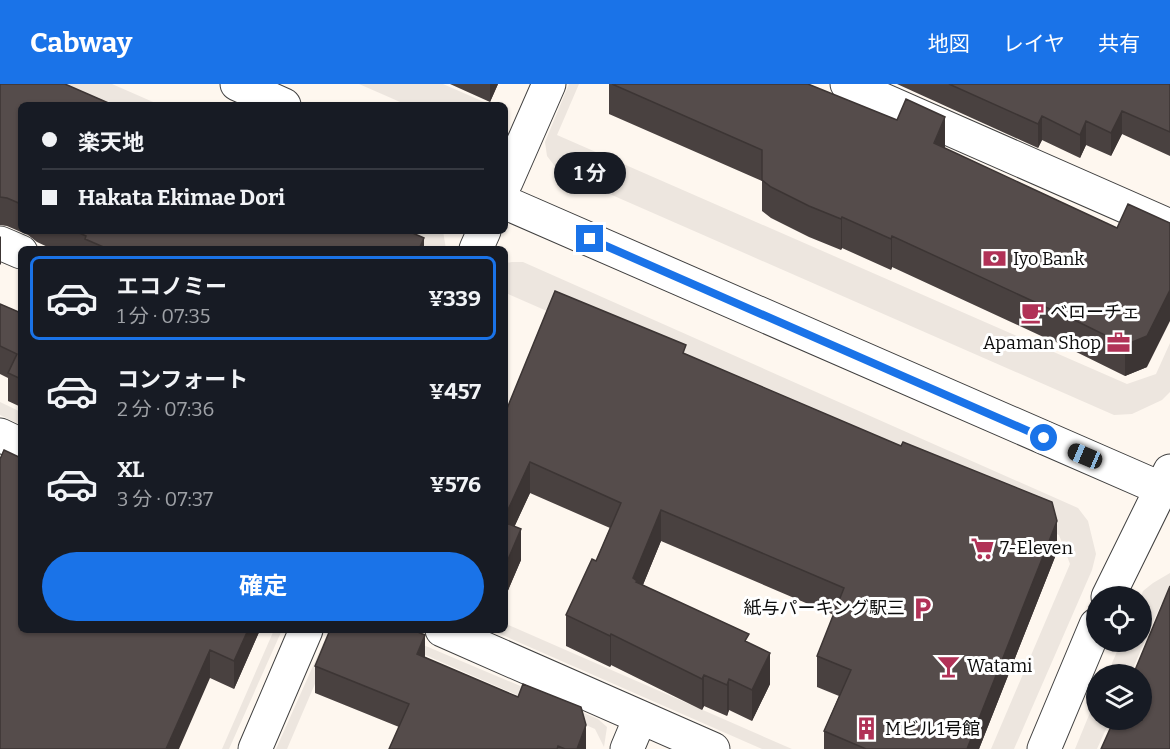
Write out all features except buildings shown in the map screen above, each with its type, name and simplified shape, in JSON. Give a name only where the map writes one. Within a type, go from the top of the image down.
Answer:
[{"type":"street","points":[[237,84],[277,102]]},
{"type":"street","points":[[508,177],[549,84]]},
{"type":"street","points":[[848,84],[1170,226]]},
{"type":"street","points":[[508,204],[1168,487],[1114,586]]},
{"type":"street","points":[[0,243],[18,251]]},
{"type":"street","points":[[255,749],[305,633]]},
{"type":"street","points":[[449,633],[713,749]]},
{"type":"street","points":[[1044,749],[1086,649]]},
{"type":"street","points":[[627,749],[640,718]]},
{"type":"shaded area","points":[[29,84],[112,84],[153,102],[69,102]]},
{"type":"shaded area","points":[[359,84],[443,84],[484,102],[400,102]]},
{"type":"shaded area","points":[[569,84],[579,84],[557,135],[1127,384],[1156,374],[1170,343],[1170,392],[1162,400],[1132,414],[1114,415],[564,174],[547,156],[545,142]]},
{"type":"shaded area","points":[[371,234],[444,234],[446,246],[398,246]]},
{"type":"shaded area","points":[[523,262],[1078,508],[1088,521],[1096,554],[1092,570],[1014,749],[991,749],[1070,564],[1059,535],[508,294],[508,263]]},
{"type":"shaded area","points":[[0,402],[18,411],[18,424],[0,415]]},
{"type":"shaded area","points":[[1170,573],[1170,600],[1161,604],[1152,625],[1152,586],[1149,586]]},
{"type":"shaded area","points":[[508,625],[792,749],[762,749],[498,633],[508,633]]},
{"type":"shaded area","points":[[273,633],[281,633],[229,749],[222,749]]},
{"type":"shaded area","points":[[328,633],[340,633],[336,635],[287,749],[276,749]]},
{"type":"shaded area","points":[[375,633],[395,633],[598,719],[607,727],[604,747],[595,729]]},
{"type":"shaded area","points":[[1117,652],[1140,652],[1135,664],[1112,664]]},
{"type":"shaded area","points":[[1086,722],[1086,730],[1106,730],[1097,749],[1075,749]]},
{"type":"place","name":"Iyo Bank","points":[[995,259]]},
{"type":"place","name":"ベローチェ","points":[[1032,312]]},
{"type":"place","name":"Apaman Shop","points":[[1119,343]]},
{"type":"place","name":"7-Eleven","points":[[982,548]]},
{"type":"place","name":"紙与パーキング駅三","points":[[923,608]]},
{"type":"place","name":"Watami","points":[[949,666]]},
{"type":"place","name":"Mビル1号館","points":[[867,729]]},
{"type":"route","points":[[590,239],[1044,438]]}]
